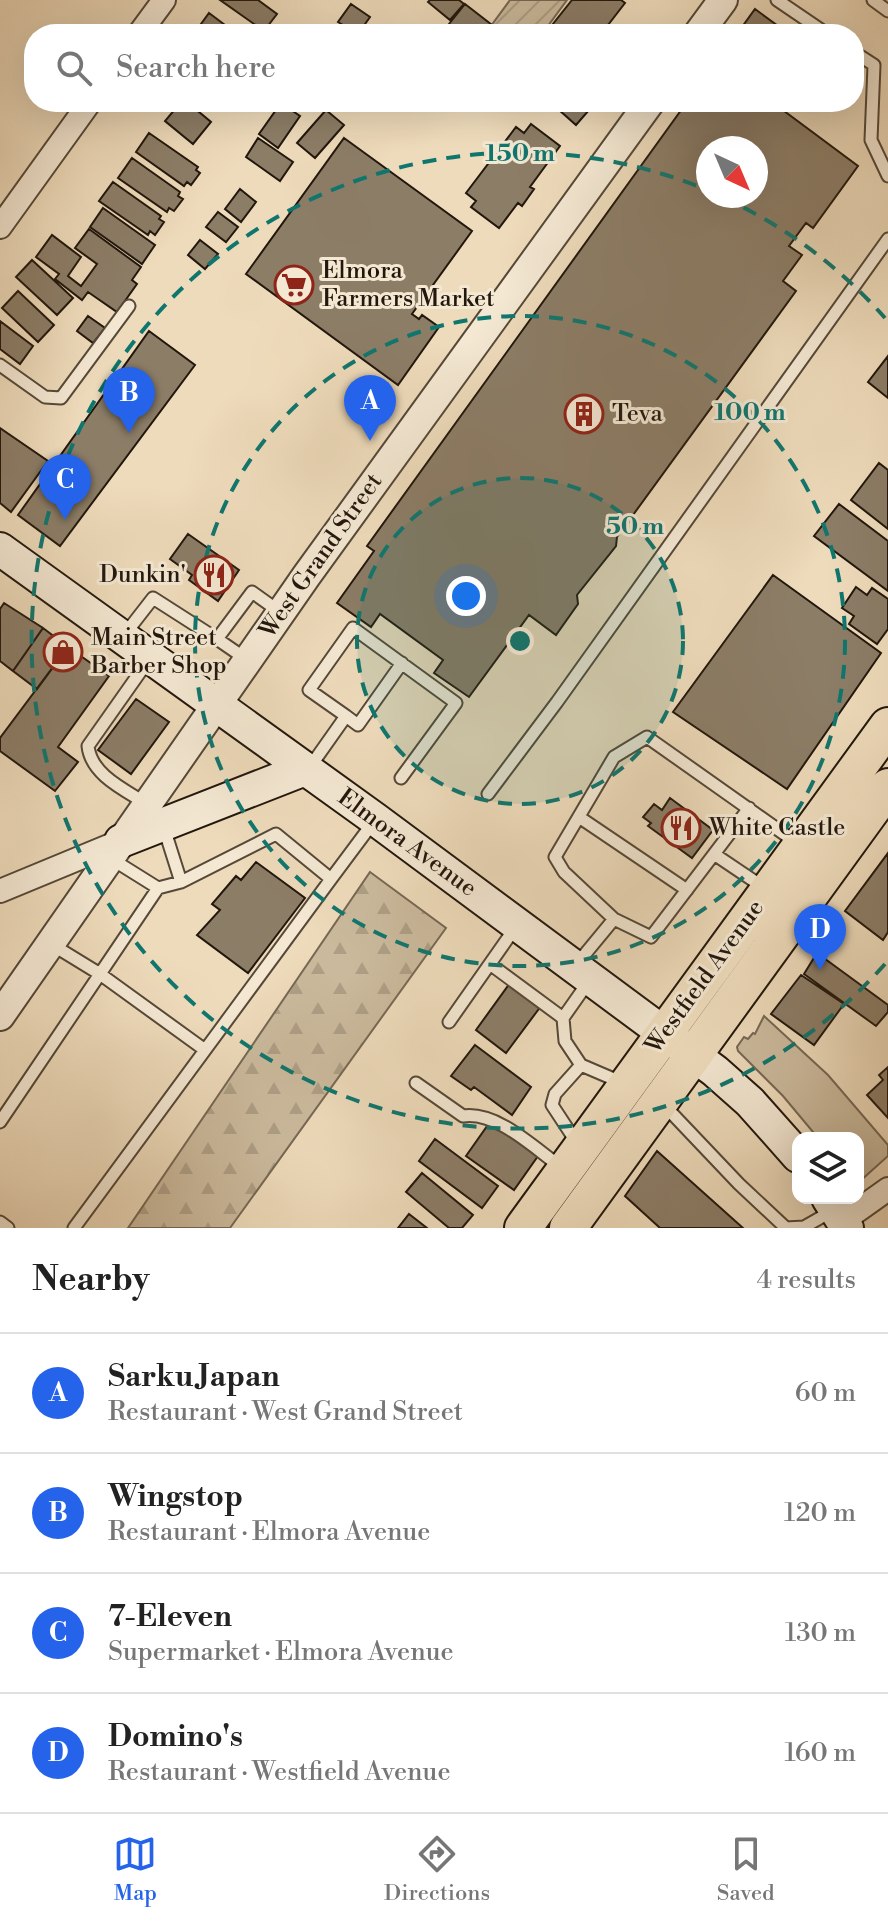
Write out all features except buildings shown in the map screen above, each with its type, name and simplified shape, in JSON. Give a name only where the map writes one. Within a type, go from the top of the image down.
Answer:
[{"type":"main road","name":"Elmora Avenue","points":[[0,549],[375,819],[694,1055],[741,1094],[792,1149]]},
{"type":"main road","name":"Westfield Avenue","points":[[523,1228],[888,726]]},
{"type":"main road","points":[[115,850],[155,815],[306,770]]},
{"type":"main road","name":"Westfield Avenue","points":[[568,1228],[888,787]]},
{"type":"street","points":[[146,24],[164,0]]},
{"type":"street","points":[[704,24],[716,2]]},
{"type":"street","points":[[0,227],[83,112]]},
{"type":"street","name":"West Grand Street","points":[[155,815],[216,705],[247,660],[643,112]]},
{"type":"street","points":[[0,891],[115,850]]},
{"type":"street","points":[[0,1016],[115,850]]},
{"type":"street","points":[[839,1214],[864,1208],[888,1189]]},
{"type":"lane","points":[[777,0],[812,24]]},
{"type":"lane","points":[[864,58],[874,65],[871,140],[888,176]]},
{"type":"lane","points":[[488,794],[888,239]]},
{"type":"lane","points":[[0,365],[45,397],[61,398],[129,306]]},
{"type":"lane","points":[[217,639],[252,592],[280,613]]},
{"type":"lane","points":[[123,638],[153,598],[247,660]]},
{"type":"lane","points":[[401,778],[456,703],[402,663],[353,628],[309,690],[358,725],[402,663]]},
{"type":"lane","points":[[150,657],[88,746],[89,755],[95,767],[111,782],[155,815],[181,882]]},
{"type":"lane","points":[[306,770],[346,716]]},
{"type":"lane","points":[[749,808],[651,937],[614,919],[564,872],[555,857],[614,757],[647,737],[749,808],[801,845]]},
{"type":"lane","points":[[579,817],[687,890]]},
{"type":"lane","points":[[74,1228],[375,819]]},
{"type":"lane","points":[[0,1122],[158,888],[181,882],[276,834],[331,879]]},
{"type":"lane","points":[[115,850],[158,888]]},
{"type":"lane","points":[[714,854],[768,890]]},
{"type":"lane","points":[[614,919],[582,973],[563,1018],[565,1041],[581,1065],[627,1085]]},
{"type":"lane","points":[[449,1022],[518,925]]},
{"type":"lane","points":[[50,944],[100,974],[205,1050]]},
{"type":"lane","points":[[490,964],[563,1018]]},
{"type":"lane","points":[[573,1159],[552,1105],[555,1094],[581,1065]]},
{"type":"lane","points":[[416,1083],[463,1116],[478,1114],[494,1119],[573,1159]]},
{"type":"lane","points":[[660,1101],[786,1228],[804,1227],[839,1214]]},
{"type":"lane","points":[[0,1222],[8,1228]]},
{"type":"green space","points":[[510,0],[567,0],[549,24],[492,24]]},
{"type":"green space","points":[[370,872],[446,928],[230,1228],[128,1228]]},
{"type":"green space","points":[[764,1016],[828,1075],[888,1145],[888,1156],[864,1178],[864,1132],[813,1132],[783,1096],[738,1051],[737,1047],[744,1037],[748,1039],[755,1034]]},
{"type":"place","name":"Elmora Farmers Market","points":[[294,285]]},
{"type":"place","name":"Teva","points":[[584,414]]},
{"type":"place","name":"Wingstop","points":[[129,433]]},
{"type":"place","name":"Sarku Japan","points":[[370,441]]},
{"type":"place","name":"7-Eleven","points":[[65,520]]},
{"type":"place","name":"Dunkin'","points":[[214,575]]},
{"type":"place","name":"Main Street Barber Shop","points":[[63,652]]},
{"type":"place","name":"White Castle","points":[[681,828]]},
{"type":"place","name":"Domino's","points":[[820,970]]}]
